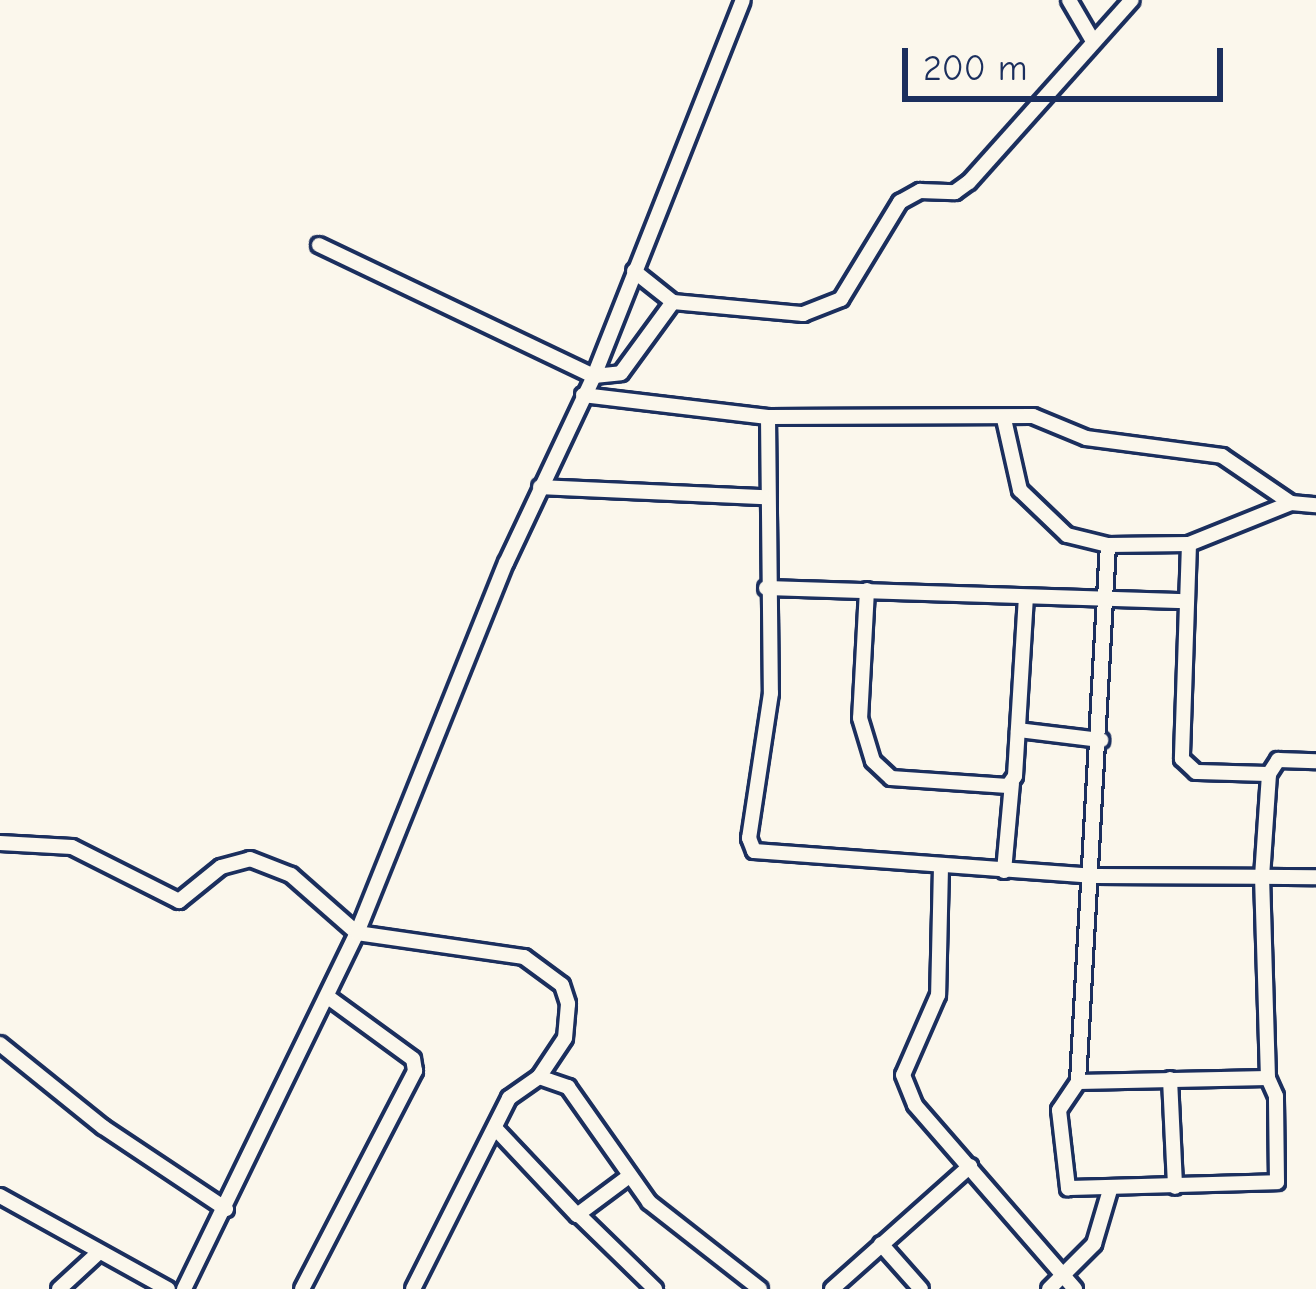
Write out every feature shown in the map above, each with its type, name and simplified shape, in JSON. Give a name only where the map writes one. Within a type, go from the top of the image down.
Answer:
[{"type":"street","points":[[184,1289],[357,933],[540,487],[594,376],[743,0]]},
{"type":"street","points":[[1069,0],[1093,41]]},
{"type":"street","points":[[634,271],[673,302],[803,314],[836,302],[900,202],[920,191],[956,192],[969,182],[1132,0]]},
{"type":"street","points":[[320,245],[594,376],[621,373],[673,302]]},
{"type":"street","points":[[583,395],[768,417],[1033,416],[1085,438],[1222,456],[1292,503]]},
{"type":"street","points":[[768,417],[764,497],[769,740],[749,845],[760,854],[1004,871],[1316,877]]},
{"type":"street","points":[[1004,419],[1020,490],[1040,515],[1067,535],[1108,545],[1189,544],[1292,503],[1316,505]]},
{"type":"street","points":[[540,487],[764,497]]},
{"type":"street","points":[[1189,544],[1182,759],[1196,772],[1269,774]]},
{"type":"street","points":[[1108,545],[1095,876],[1078,1082],[1059,1110],[1064,1177],[1078,1191],[1279,1180],[1276,1096],[1268,1078],[1262,877],[1269,774],[1278,760],[1316,761]]},
{"type":"street","points":[[766,588],[1187,601]]},
{"type":"street","points":[[867,590],[860,718],[873,760],[891,778],[1012,783]]},
{"type":"street","points":[[1004,871],[1026,596]]},
{"type":"street","points":[[1018,730],[1101,740]]},
{"type":"street","points":[[0,843],[72,847],[179,901],[221,867],[250,859],[291,874],[357,933],[524,957],[545,968],[562,985],[569,1027],[538,1077],[516,1090],[413,1289]]},
{"type":"street","points":[[941,867],[938,995],[903,1076],[915,1105],[1075,1289]]},
{"type":"street","points":[[302,1289],[415,1071],[413,1059],[328,997]]},
{"type":"street","points":[[0,1044],[148,1160],[226,1209]]},
{"type":"street","points":[[538,1077],[568,1087],[628,1178],[760,1289]]},
{"type":"street","points":[[1078,1082],[1268,1078]]},
{"type":"street","points":[[1170,1079],[1175,1186]]},
{"type":"street","points":[[495,1128],[655,1289]]},
{"type":"street","points":[[832,1289],[970,1166]]},
{"type":"street","points":[[580,1216],[628,1178]]},
{"type":"street","points":[[1049,1289],[1094,1244],[1110,1190]]},
{"type":"street","points":[[0,1196],[169,1289]]},
{"type":"street","points":[[881,1244],[921,1289]]},
{"type":"street","points":[[59,1289],[98,1253]]}]
